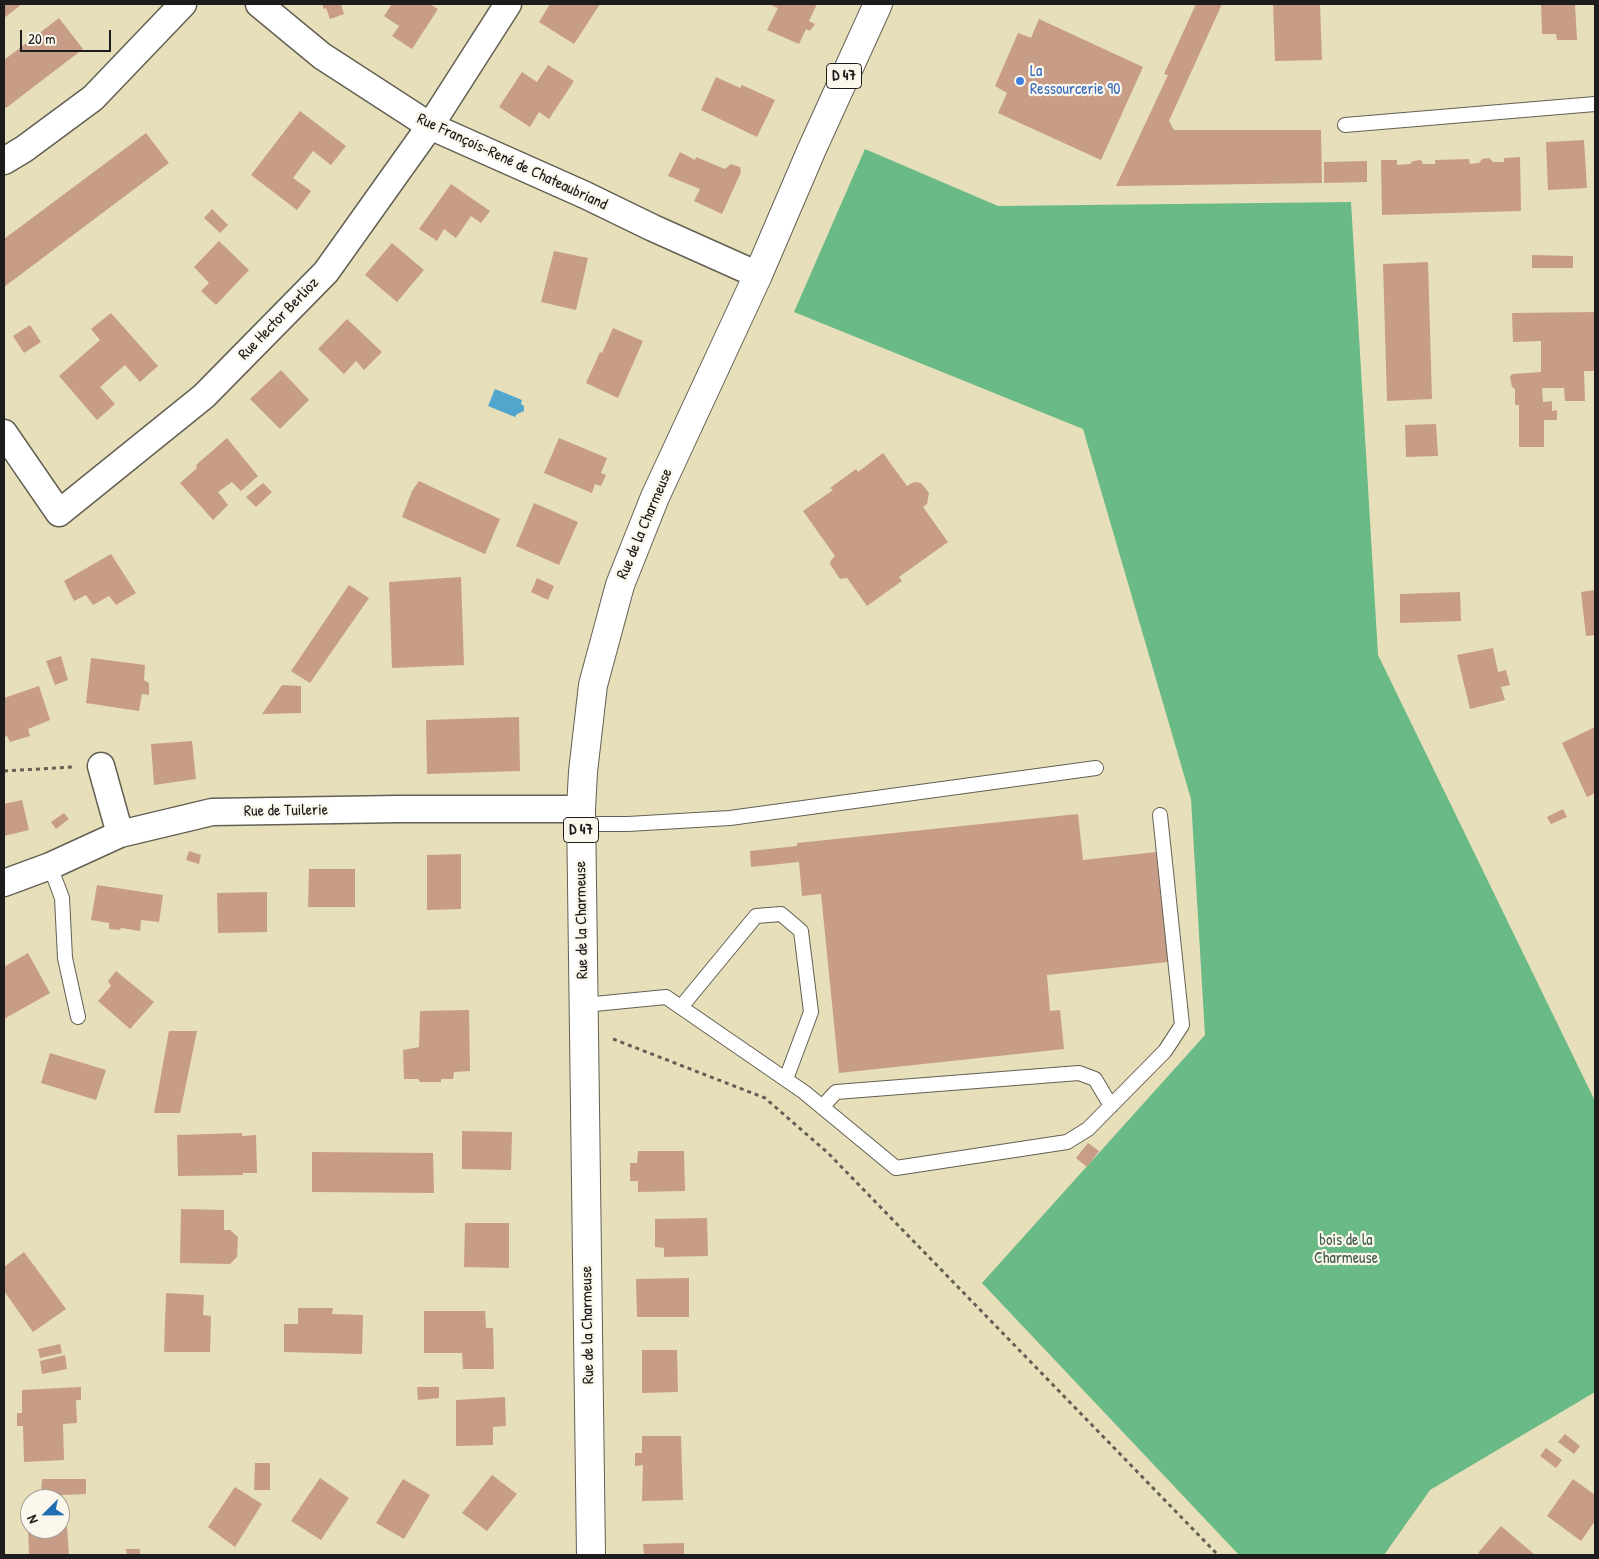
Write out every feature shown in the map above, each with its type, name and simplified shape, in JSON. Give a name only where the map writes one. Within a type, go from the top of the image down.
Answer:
[{"type":"main road","name":"Rue de la Charmeuse","points":[[591,1555],[581,817],[583,772],[593,685],[620,585],[655,497],[758,275],[812,149],[878,4]]},
{"type":"street","points":[[4,161],[24,149],[93,98],[182,4]]},
{"type":"street","name":"Rue François-René de Chateaubriand","points":[[259,4],[322,56],[430,126],[758,275]]},
{"type":"street","name":"Rue Hector Berlioz","points":[[4,432],[59,513],[204,396],[326,272],[430,126],[508,4]]},
{"type":"street","points":[[101,766],[120,834]]},
{"type":"street","name":"Rue de Tuilerie","points":[[4,883],[50,866],[120,834],[212,812],[398,809],[581,817]]},
{"type":"lane","points":[[1345,125],[1595,104]]},
{"type":"lane","points":[[581,817],[628,824],[730,818],[1096,768]]},
{"type":"lane","points":[[584,1016],[666,997],[786,1079],[896,1168],[1067,1142],[1088,1129],[1111,1106],[1165,1051],[1182,1025],[1160,815]]},
{"type":"lane","points":[[50,866],[62,898],[64,958],[78,1017]]},
{"type":"lane","points":[[681,1007],[756,916],[781,914],[800,931],[811,1012],[786,1079]]},
{"type":"lane","points":[[822,1107],[836,1092],[1079,1073],[1095,1079],[1111,1106]]},
{"type":"path","points":[[4,771],[101,766]]},
{"type":"path","points":[[584,1016],[765,1098],[828,1153],[1218,1555]]},
{"type":"green space","name":"bois de la Charmeuse","points":[[865,149],[998,206],[1351,202],[1378,655],[1595,1101],[1595,1392],[1430,1490],[1384,1555],[1239,1555],[982,1283],[1205,1035],[1191,799],[1083,429],[794,312]]},
{"type":"water","points":[[495,389],[522,400],[521,404],[524,406],[524,411],[515,417],[488,406]]},
{"type":"building","points":[[4,4],[22,4],[4,18]]},
{"type":"building","points":[[322,4],[341,4],[344,14],[330,19],[326,8],[324,9]]},
{"type":"building","points":[[392,4],[429,4],[438,9],[412,49],[392,36],[399,26],[384,16]]},
{"type":"building","points":[[550,4],[600,4],[574,44],[539,22]]},
{"type":"building","points":[[769,4],[817,4],[809,21],[815,24],[810,31],[806,29],[799,44],[767,30],[778,8]]},
{"type":"building","points":[[1196,4],[1222,4],[1169,121],[1174,130],[1321,130],[1322,183],[1116,186],[1168,75],[1164,74]]},
{"type":"building","points":[[1273,4],[1320,4],[1322,60],[1275,61]]},
{"type":"building","points":[[1541,4],[1575,4],[1577,40],[1557,40],[1556,34],[1542,34]]},
{"type":"building","points":[[59,18],[83,49],[6,108],[4,105],[4,60]]},
{"type":"building","points":[[1039,19],[1143,67],[1101,160],[998,113],[1007,93],[995,86],[1018,33],[1031,38]]},
{"type":"building","points":[[548,65],[574,81],[549,119],[539,112],[530,127],[499,107],[522,72],[537,82]]},
{"type":"building","points":[[716,77],[740,88],[742,85],[775,100],[757,137],[701,110]]},
{"type":"building","points":[[300,111],[346,146],[331,165],[313,151],[293,178],[311,191],[297,210],[251,175]]},
{"type":"building","points":[[146,133],[169,163],[4,287],[4,239]]},
{"type":"building","points":[[1584,140],[1587,188],[1548,190],[1546,142]]},
{"type":"building","points":[[680,152],[695,160],[696,157],[725,169],[731,164],[740,167],[741,172],[722,214],[694,201],[700,189],[668,176]]},
{"type":"building","points":[[1520,157],[1521,211],[1382,215],[1381,160],[1397,160],[1397,165],[1410,164],[1413,161],[1421,160],[1423,164],[1435,164],[1435,160],[1469,159],[1470,164],[1479,163],[1482,159],[1489,158],[1493,162],[1504,162],[1504,158]]},
{"type":"building","points":[[1367,161],[1367,182],[1324,183],[1324,162]]},
{"type":"building","points":[[451,184],[490,211],[481,223],[471,216],[456,238],[444,229],[437,241],[419,229]]},
{"type":"building","points":[[212,209],[228,225],[220,233],[204,218]]},
{"type":"building","points":[[219,241],[249,270],[216,305],[201,291],[209,283],[194,267]]},
{"type":"building","points":[[392,243],[424,270],[397,302],[365,275]]},
{"type":"building","points":[[554,251],[588,258],[576,310],[541,302]]},
{"type":"building","points":[[1532,255],[1573,256],[1573,268],[1532,268]]},
{"type":"building","points":[[1428,262],[1432,399],[1387,401],[1383,264]]},
{"type":"building","points":[[1595,312],[1595,371],[1584,371],[1585,401],[1565,401],[1564,388],[1542,388],[1543,402],[1552,401],[1552,411],[1557,410],[1557,420],[1544,420],[1544,447],[1519,447],[1519,405],[1515,405],[1515,389],[1512,387],[1510,377],[1512,374],[1541,372],[1541,341],[1513,342],[1512,313]]},
{"type":"building","points":[[111,313],[158,366],[140,382],[125,365],[100,387],[115,404],[97,420],[59,376],[100,340],[91,329]]},
{"type":"building","points":[[347,319],[382,352],[364,370],[356,361],[344,374],[318,349]]},
{"type":"building","points":[[30,325],[41,342],[24,353],[13,336]]},
{"type":"building","points":[[613,328],[643,341],[618,398],[586,383]]},
{"type":"building","points":[[281,370],[309,400],[280,429],[250,399]]},
{"type":"building","points":[[1436,424],[1438,456],[1406,457],[1405,425]]},
{"type":"building","points":[[227,438],[258,476],[241,491],[232,482],[218,492],[228,505],[213,520],[180,483],[197,468],[196,465]]},
{"type":"building","points":[[559,438],[607,458],[601,473],[606,475],[601,486],[595,484],[592,493],[544,473]]},
{"type":"building","points":[[883,453],[907,486],[914,482],[921,483],[929,493],[927,504],[923,507],[948,542],[899,577],[902,581],[867,606],[847,578],[840,579],[830,564],[835,556],[803,511],[833,490],[830,488],[856,469],[858,472]]},
{"type":"building","points":[[419,481],[500,519],[485,554],[402,517],[412,491]]},
{"type":"building","points":[[263,483],[272,492],[256,507],[246,497]]},
{"type":"building","points":[[534,503],[578,522],[559,565],[516,546]]},
{"type":"building","points":[[111,554],[136,593],[116,605],[109,596],[93,605],[86,595],[74,601],[64,581]]},
{"type":"building","points":[[461,577],[464,665],[392,668],[389,582]]},
{"type":"building","points":[[537,578],[554,586],[548,600],[531,592]]},
{"type":"building","points":[[349,585],[369,598],[310,683],[291,671]]},
{"type":"building","points":[[1595,590],[1595,635],[1586,636],[1581,592]]},
{"type":"building","points":[[1460,592],[1461,621],[1400,623],[1400,594]]},
{"type":"building","points":[[1493,648],[1498,672],[1506,670],[1510,685],[1501,687],[1505,700],[1470,709],[1457,655]]},
{"type":"building","points":[[61,656],[68,680],[55,685],[46,661]]},
{"type":"building","points":[[91,658],[145,665],[144,680],[149,683],[149,695],[142,694],[139,711],[86,703]]},
{"type":"building","points":[[282,685],[301,686],[301,713],[262,714]]},
{"type":"building","points":[[39,686],[50,720],[28,729],[30,736],[10,742],[7,736],[4,737],[4,698]]},
{"type":"building","points":[[519,717],[520,771],[427,774],[426,720]]},
{"type":"building","points":[[1595,727],[1595,793],[1587,797],[1562,743]]},
{"type":"building","points":[[192,741],[196,779],[154,785],[151,744]]},
{"type":"building","points":[[22,800],[29,830],[4,836],[4,804]]},
{"type":"building","points":[[1563,809],[1567,817],[1551,824],[1547,817]]},
{"type":"building","points":[[64,813],[69,819],[56,829],[51,822]]},
{"type":"building","points":[[1078,814],[1083,860],[1156,852],[1168,962],[1047,975],[1050,1011],[1060,1010],[1064,1049],[839,1073],[821,894],[802,896],[799,862],[751,867],[750,851],[797,846],[797,843]]},
{"type":"building","points":[[189,851],[201,855],[199,864],[186,860]]},
{"type":"building","points":[[461,854],[461,909],[427,910],[427,855]]},
{"type":"building","points":[[309,869],[355,869],[355,907],[308,907]]},
{"type":"building","points":[[97,885],[163,895],[159,922],[141,920],[140,931],[121,928],[120,930],[109,929],[109,923],[91,920]]},
{"type":"building","points":[[267,892],[267,932],[218,933],[217,893]]},
{"type":"building","points":[[28,953],[50,993],[4,1019],[4,967]]},
{"type":"building","points":[[116,971],[154,1002],[130,1029],[98,1001],[111,986],[108,981]]},
{"type":"building","points":[[469,1010],[470,1071],[454,1072],[453,1079],[441,1079],[441,1082],[420,1082],[418,1079],[404,1079],[403,1050],[419,1047],[420,1011]]},
{"type":"building","points":[[169,1031],[197,1031],[180,1113],[154,1113]]},
{"type":"building","points":[[50,1053],[106,1070],[96,1100],[41,1083]]},
{"type":"building","points":[[462,1131],[512,1132],[511,1170],[462,1169]]},
{"type":"building","points":[[242,1133],[242,1136],[256,1135],[257,1173],[178,1176],[177,1135]]},
{"type":"building","points":[[1088,1143],[1099,1151],[1087,1167],[1076,1158]]},
{"type":"building","points":[[638,1151],[684,1151],[685,1191],[638,1192],[638,1181],[630,1181],[630,1163],[637,1163]]},
{"type":"building","points":[[312,1152],[433,1153],[434,1193],[312,1192]]},
{"type":"building","points":[[181,1209],[224,1210],[224,1230],[230,1230],[238,1237],[237,1257],[230,1264],[180,1263]]},
{"type":"building","points":[[707,1218],[708,1256],[664,1257],[664,1248],[655,1247],[655,1219]]},
{"type":"building","points":[[465,1223],[509,1223],[509,1268],[464,1267]]},
{"type":"building","points":[[24,1252],[66,1309],[33,1332],[4,1291],[4,1267]]},
{"type":"building","points":[[689,1278],[689,1317],[637,1317],[636,1279]]},
{"type":"building","points":[[166,1293],[204,1295],[203,1315],[211,1316],[210,1352],[164,1352]]},
{"type":"building","points":[[298,1308],[333,1308],[332,1314],[363,1315],[362,1354],[284,1352],[284,1324],[298,1324]]},
{"type":"building","points":[[424,1311],[485,1311],[486,1328],[493,1328],[494,1369],[463,1369],[462,1353],[424,1353]]},
{"type":"building","points":[[60,1344],[62,1353],[40,1358],[38,1349]]},
{"type":"building","points":[[642,1350],[677,1350],[678,1392],[642,1393]]},
{"type":"building","points":[[65,1355],[67,1369],[42,1374],[40,1361]]},
{"type":"building","points":[[81,1387],[81,1400],[76,1400],[77,1423],[63,1424],[64,1460],[24,1462],[23,1426],[17,1426],[17,1413],[22,1413],[22,1390]]},
{"type":"building","points":[[417,1387],[439,1387],[439,1398],[418,1400]]},
{"type":"building","points":[[505,1397],[506,1426],[493,1427],[493,1445],[456,1446],[456,1400]]},
{"type":"building","points":[[1565,1434],[1580,1446],[1574,1454],[1558,1442]]},
{"type":"building","points":[[642,1436],[681,1436],[683,1500],[642,1501],[643,1465],[635,1466],[635,1453],[642,1453]]},
{"type":"building","points":[[1546,1448],[1562,1460],[1556,1468],[1540,1456]]},
{"type":"building","points":[[255,1463],[270,1463],[270,1490],[254,1490]]},
{"type":"building","points":[[492,1475],[517,1494],[487,1531],[462,1513]]},
{"type":"building","points":[[320,1478],[349,1498],[321,1540],[291,1521]]},
{"type":"building","points":[[42,1479],[86,1479],[86,1494],[70,1495],[70,1489],[41,1489]]},
{"type":"building","points":[[403,1479],[430,1495],[404,1539],[376,1523]]},
{"type":"building","points":[[1573,1479],[1595,1495],[1595,1521],[1581,1541],[1547,1516]]},
{"type":"building","points":[[235,1487],[262,1504],[235,1547],[208,1527]]},
{"type":"building","points":[[1501,1526],[1535,1555],[1481,1555],[1478,1553]]},
{"type":"building","points":[[28,1539],[68,1539],[69,1555],[29,1555]]},
{"type":"building","points":[[684,1543],[684,1555],[644,1555],[643,1544]]},
{"type":"building","points":[[126,1549],[140,1549],[140,1555],[127,1555]]},
{"type":"place","name":"La Ressourcerie 90","points":[[1020,81]]}]
